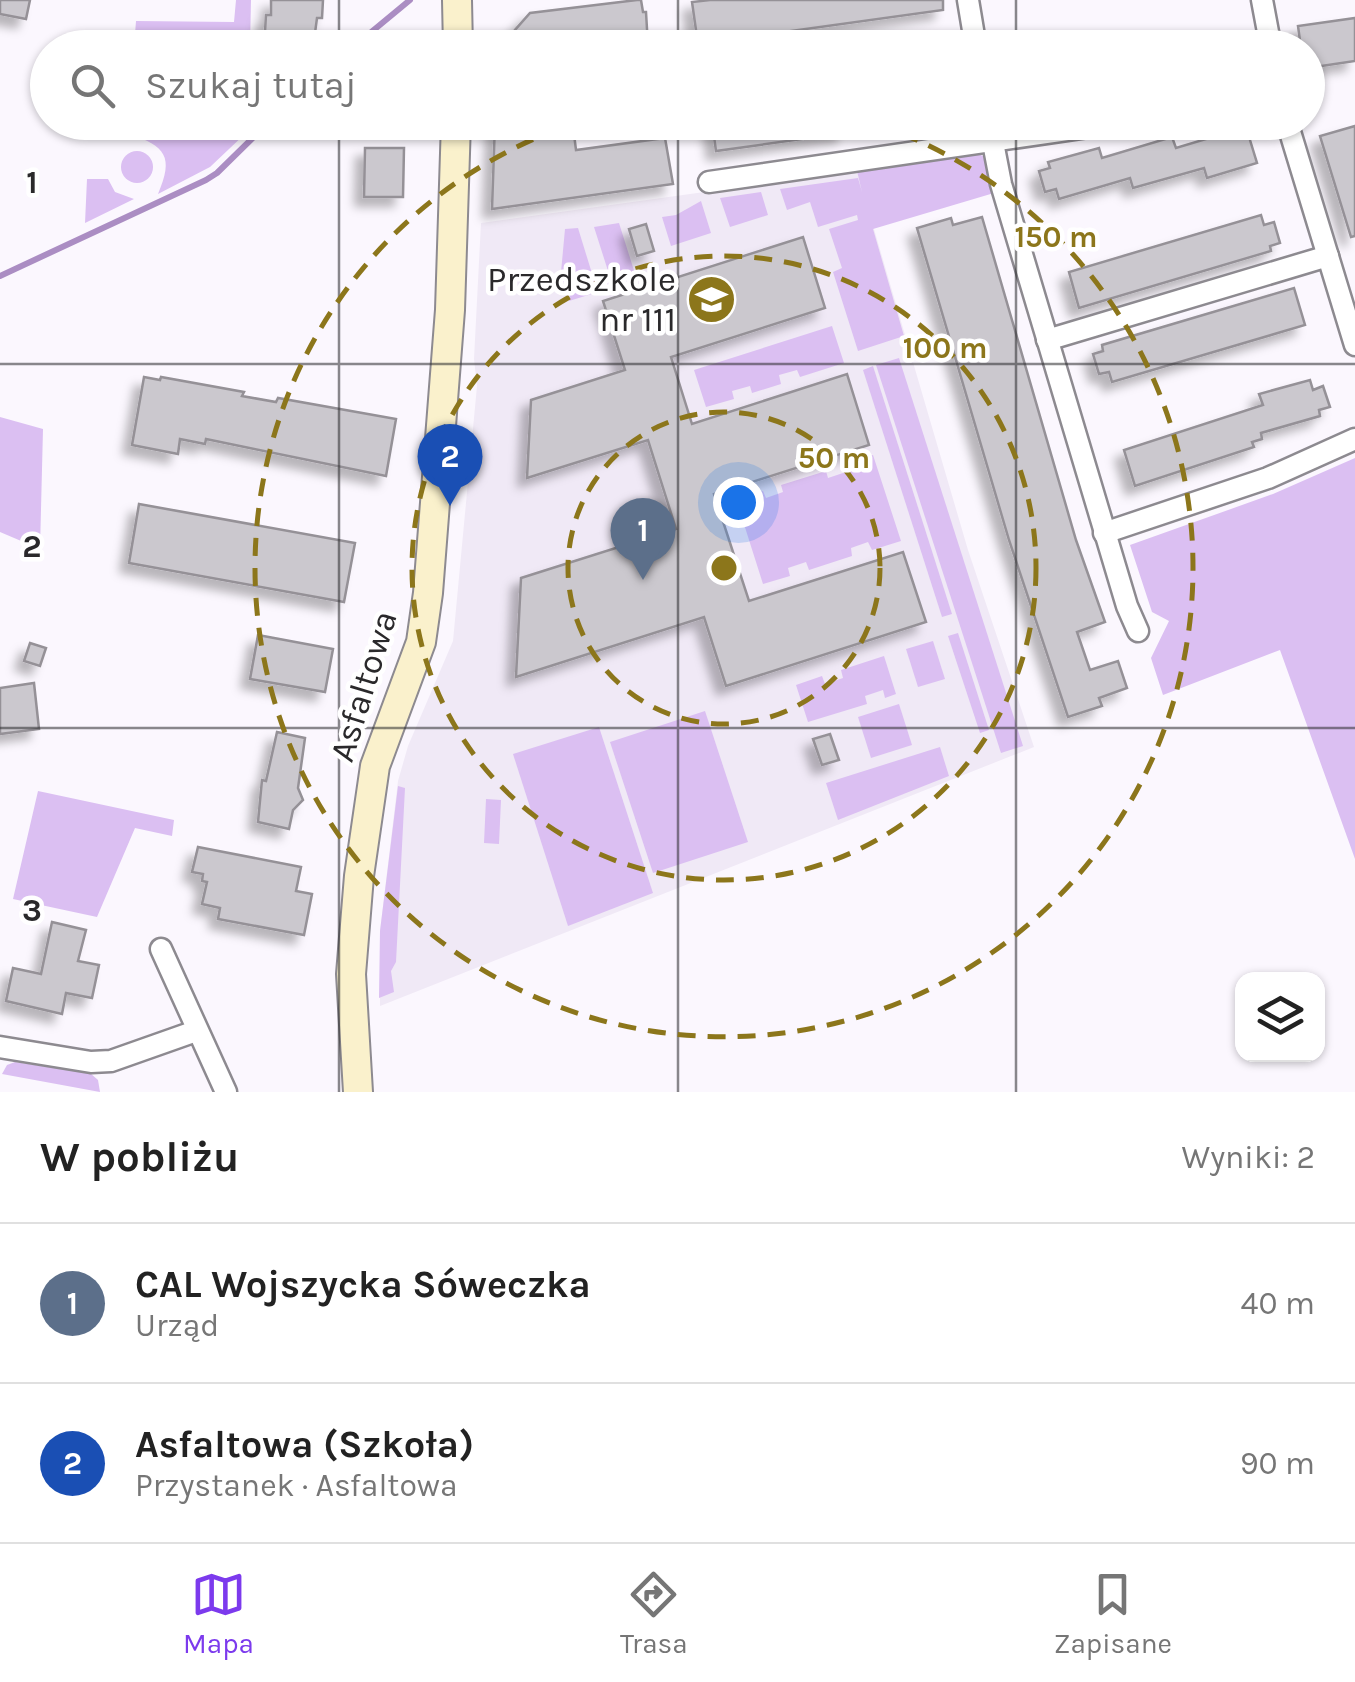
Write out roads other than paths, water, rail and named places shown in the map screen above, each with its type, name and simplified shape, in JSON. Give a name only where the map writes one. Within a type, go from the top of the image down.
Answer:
[{"type":"street","points":[[457,0],[458,30]]},
{"type":"street","points":[[968,0],[973,30]]},
{"type":"street","points":[[1262,0],[1268,30]]},
{"type":"street","name":"Asfaltowa","points":[[358,1092],[351,974],[365,826],[375,766],[421,642],[428,594],[450,310],[455,140]]},
{"type":"street","points":[[709,182],[951,140]]},
{"type":"street","points":[[992,140],[1001,184],[1104,533],[1138,631]]},
{"type":"street","points":[[1293,140],[1355,345]]},
{"type":"street","points":[[1047,340],[1328,256]]},
{"type":"street","points":[[1104,533],[1268,478],[1355,438]]},
{"type":"street","points":[[161,949],[226,1092]]},
{"type":"street","points":[[0,1048],[90,1062],[111,1061],[196,1031]]},
{"type":"waterway","points":[[374,30],[410,0]]},
{"type":"waterway","points":[[0,276],[206,180],[251,140]]},
{"type":"place","name":"Przedszkole nr 111","points":[[711,299]]},
{"type":"place","name":"Asfaltowa (Szkoła)","points":[[450,506]]},
{"type":"place","name":"CAL Wojszycka Sóweczka","points":[[643,580]]}]
